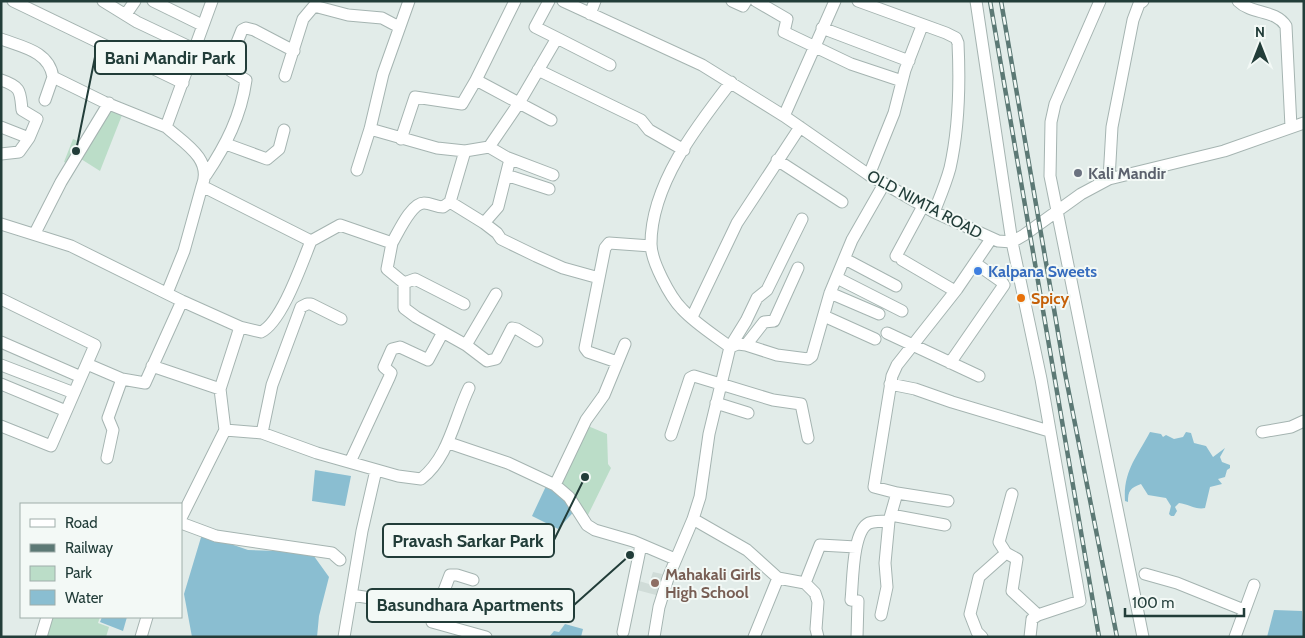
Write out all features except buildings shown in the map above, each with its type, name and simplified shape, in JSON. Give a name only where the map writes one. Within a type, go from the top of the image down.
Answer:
[{"type":"street","points":[[13,1],[183,83]]},
{"type":"street","points":[[103,1],[194,49]]},
{"type":"street","points":[[126,14],[135,1]]},
{"type":"street","points":[[153,1],[202,25]]},
{"type":"street","points":[[166,127],[212,1]]},
{"type":"street","points":[[357,170],[370,128],[383,74],[409,1]]},
{"type":"street","points":[[401,139],[415,97],[462,104],[515,1]]},
{"type":"street","points":[[549,1],[536,27],[610,65]]},
{"type":"street","name":"OLD NIMTA ROAD","points":[[563,1],[702,65],[784,116],[869,175],[934,212],[991,239],[1012,242]]},
{"type":"street","points":[[590,14],[595,1]]},
{"type":"street","points":[[732,1],[743,6],[746,1]]},
{"type":"street","points":[[756,1],[787,19],[784,32],[851,64],[902,82]]},
{"type":"street","points":[[784,116],[835,1]]},
{"type":"street","points":[[858,1],[952,36],[958,44],[959,90],[952,156],[946,182],[934,212]]},
{"type":"street","points":[[976,1],[1012,242],[1041,379],[1080,601],[1038,615],[1032,619],[1030,637]]},
{"type":"street","points":[[1100,1],[1063,84],[1051,122],[1050,176],[1059,210],[1111,488],[1142,637]]},
{"type":"street","points":[[1109,179],[1112,127],[1134,20],[1139,4],[1143,1]]},
{"type":"street","points":[[1238,1],[1249,10],[1277,16],[1286,26],[1291,128]]},
{"type":"street","points":[[285,76],[305,15],[314,6],[348,15],[382,18],[399,27]]},
{"type":"street","points":[[869,175],[894,113],[902,82],[922,26]]},
{"type":"street","points":[[167,293],[184,251],[204,181],[226,144],[235,124],[246,82],[244,78],[231,70],[228,65],[242,30],[246,28],[254,30],[294,51]]},
{"type":"street","points":[[822,28],[909,61]]},
{"type":"street","points":[[489,148],[519,103],[557,38]]},
{"type":"street","points":[[1,39],[44,58],[50,65],[53,77],[45,100]]},
{"type":"street","points":[[538,70],[641,120],[649,130],[684,150]]},
{"type":"street","points":[[53,77],[109,104],[166,127],[200,158],[204,181]]},
{"type":"street","points":[[1,80],[16,88],[22,96],[22,110],[37,119],[29,138],[20,152],[1,154]]},
{"type":"street","points":[[476,80],[551,120]]},
{"type":"street","points":[[730,347],[683,310],[669,292],[651,246],[661,195],[684,150],[731,82]]},
{"type":"street","points":[[35,233],[61,182],[109,104]]},
{"type":"street","points":[[1012,242],[1095,185],[1109,179],[1224,151],[1304,124]]},
{"type":"street","points":[[1,127],[29,138]]},
{"type":"street","points":[[692,318],[737,223],[800,127]]},
{"type":"street","points":[[370,128],[401,139],[437,148],[465,151],[489,148],[510,159],[553,175]]},
{"type":"street","points":[[226,144],[267,159],[279,149],[284,130]]},
{"type":"street","points":[[404,283],[387,269],[392,243],[408,216],[418,205],[425,203],[443,207],[450,202],[465,151]]},
{"type":"street","points":[[484,223],[498,206],[510,159]]},
{"type":"street","points":[[777,160],[842,202]]},
{"type":"street","points":[[506,175],[549,189]]},
{"type":"street","points":[[204,181],[311,241]]},
{"type":"street","points":[[730,347],[746,344],[777,355],[810,358],[830,293],[844,259],[863,217],[884,184]]},
{"type":"street","points":[[450,202],[484,223],[497,233],[501,239],[563,268],[599,278]]},
{"type":"street","points":[[923,206],[899,258],[955,291]]},
{"type":"street","points":[[654,637],[659,606],[674,559],[693,519],[700,497],[709,434],[730,347],[757,298],[767,290],[802,220]]},
{"type":"street","points":[[1,224],[35,233],[102,260],[182,301],[240,327],[261,332],[268,327],[284,302],[311,241],[340,225],[392,243]]},
{"type":"street","points":[[948,502],[874,487],[890,384],[897,365],[955,291],[991,239]]},
{"type":"street","points":[[617,362],[588,352],[584,348],[607,244],[651,246]]},
{"type":"street","points":[[844,259],[896,286]]},
{"type":"street","points":[[950,364],[1004,285],[975,262]]},
{"type":"street","points":[[746,344],[764,322],[774,322],[798,268]]},
{"type":"street","points":[[837,278],[902,311]]},
{"type":"street","points":[[404,283],[415,279],[464,304]]},
{"type":"street","points":[[404,283],[404,308],[466,345],[487,361],[496,359],[512,328],[517,329],[537,342]]},
{"type":"street","points":[[830,293],[879,314]]},
{"type":"street","points":[[466,345],[496,294]]},
{"type":"street","points":[[1,299],[92,342],[95,347],[51,446],[1,426]]},
{"type":"street","points":[[87,364],[122,379],[142,385],[182,301]]},
{"type":"street","points":[[262,433],[272,385],[301,308],[311,304],[341,319]]},
{"type":"street","points":[[824,316],[875,339]]},
{"type":"street","points":[[182,516],[225,430],[220,389],[240,327]]},
{"type":"street","points":[[350,462],[389,378],[390,371],[384,367],[392,349],[400,347],[428,360],[443,332]]},
{"type":"street","points":[[887,333],[979,376]]},
{"type":"street","points":[[1,342],[81,378]]},
{"type":"street","points":[[555,485],[586,420],[604,395],[625,344]]},
{"type":"street","points":[[1,365],[74,393]]},
{"type":"street","points":[[152,366],[220,389]]},
{"type":"street","points":[[671,435],[692,376],[721,382],[774,400],[801,404],[808,438]]},
{"type":"street","points":[[107,458],[113,430],[108,418],[122,379]]},
{"type":"street","points":[[1,384],[66,411]]},
{"type":"street","points":[[890,384],[915,389],[1049,431]]},
{"type":"street","points":[[225,430],[262,433],[376,470],[421,479],[428,473],[449,442],[458,412],[469,388]]},
{"type":"street","points":[[716,403],[748,413]]},
{"type":"street","points":[[1262,432],[1291,427],[1304,421]]},
{"type":"street","points":[[449,442],[508,463],[555,485],[570,497],[587,525],[595,530],[641,545],[674,559]]},
{"type":"street","points":[[344,637],[362,531],[376,470]]},
{"type":"street","points":[[881,616],[887,587],[885,563],[890,518],[897,493]]},
{"type":"street","points":[[1012,494],[999,542],[1006,553],[1017,559],[1012,592],[1038,615]]},
{"type":"street","points":[[857,637],[858,601],[851,600],[856,547],[861,530],[868,524],[890,518],[946,525]]},
{"type":"street","points":[[693,519],[747,550],[778,578],[805,583],[815,593],[818,602],[816,629],[818,637]]},
{"type":"street","points":[[182,523],[216,536],[332,553],[340,560]]},
{"type":"street","points":[[623,632],[641,545]]},
{"type":"street","points":[[805,583],[820,545],[856,547]]},
{"type":"street","points":[[982,637],[977,632],[970,614],[979,577],[1006,553]]},
{"type":"street","points":[[1145,574],[1177,583],[1244,610]]},
{"type":"street","points":[[473,580],[450,575],[436,608],[433,623],[486,637]]},
{"type":"street","points":[[754,637],[778,578]]},
{"type":"street","points":[[1234,637],[1254,585]]},
{"type":"street","points":[[351,595],[436,608]]},
{"type":"street","points":[[41,637],[47,618]]},
{"type":"street","points":[[140,637],[147,618]]},
{"type":"shaded area","name":"Mahakali Girls High School","points":[[653,572],[662,574],[656,595],[637,590],[639,581],[649,584]]},
{"type":"green space","points":[[109,103],[124,110],[100,171],[81,159],[75,167],[64,162],[73,139],[83,143]]},
{"type":"green space","points":[[588,426],[607,434],[608,464],[611,468],[587,517],[560,486]]},
{"type":"green space","points":[[50,618],[100,618],[98,623],[109,627],[106,637],[43,637]]},
{"type":"water","points":[[1150,432],[1161,434],[1163,437],[1166,435],[1174,439],[1183,437],[1186,432],[1191,433],[1194,443],[1206,446],[1213,457],[1225,448],[1220,457],[1222,462],[1230,465],[1230,468],[1227,470],[1225,477],[1218,479],[1222,484],[1210,487],[1205,508],[1179,503],[1175,507],[1177,511],[1174,516],[1171,516],[1169,514],[1171,506],[1166,498],[1148,495],[1141,484],[1132,489],[1128,495],[1128,502],[1125,501],[1126,481],[1136,457]]},
{"type":"water","points":[[315,470],[351,476],[345,506],[312,501]]},
{"type":"water","points":[[547,484],[579,506],[558,529],[532,516]]},
{"type":"water","points":[[202,534],[248,550],[311,552],[329,577],[319,616],[317,637],[192,637],[184,594]]},
{"type":"water","points":[[1274,610],[1302,611],[1304,637],[1267,637]]},
{"type":"water","points":[[102,618],[127,618],[123,631],[100,622]]},
{"type":"water","points":[[565,624],[583,629],[581,637],[549,637],[554,631],[559,632]]},
{"type":"railway","points":[[990,1],[1099,637]]},
{"type":"railway","points":[[1001,1],[1065,373],[1117,637]]},
{"type":"place","name":"Bani Mandir Park","points":[[76,151]]},
{"type":"place","name":"Kali Mandir","points":[[1078,173]]},
{"type":"place","name":"Kalpana Sweets","points":[[978,271]]},
{"type":"place","name":"Spicy","points":[[1021,298]]},
{"type":"place","name":"Pravash Sarkar Park","points":[[585,477]]},
{"type":"place","name":"Basundhara Apartments","points":[[630,555]]},
{"type":"place","name":"Mahakali Girls High School","points":[[655,583]]}]
